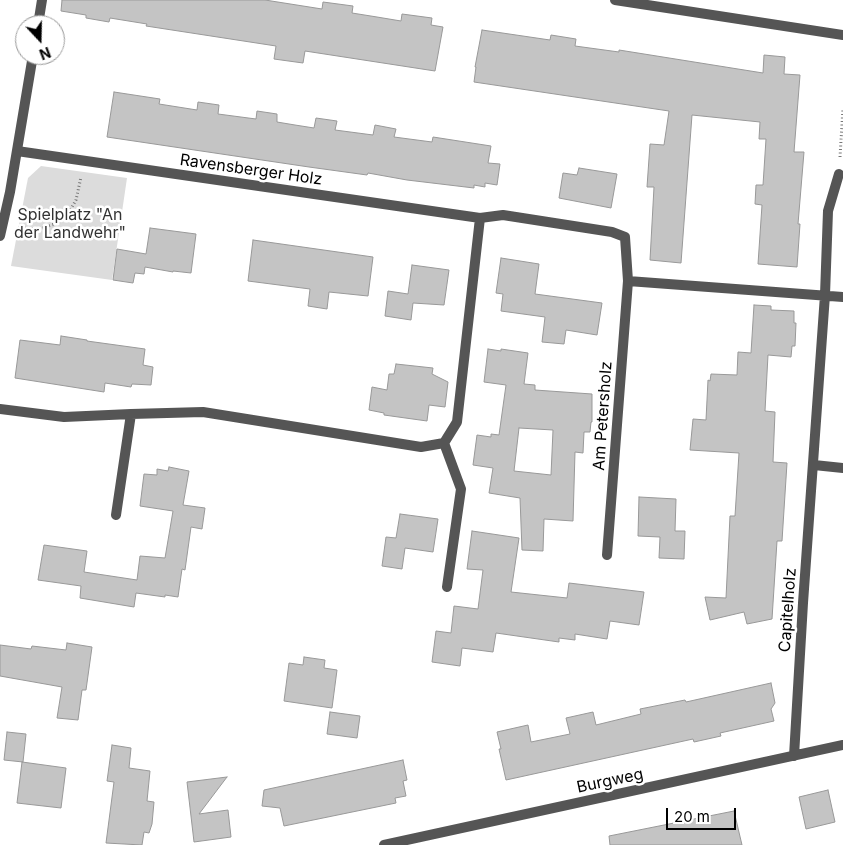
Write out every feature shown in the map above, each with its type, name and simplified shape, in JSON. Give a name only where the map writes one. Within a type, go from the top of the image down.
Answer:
[{"type":"street","points":[[40,15],[42,0]]},
{"type":"street","points":[[615,0],[843,35]]},
{"type":"street","points":[[1,230],[31,65]]},
{"type":"street","name":"Ravensberger Holz","points":[[17,151],[480,218],[503,215],[544,221]]},
{"type":"street","name":"Capitelholz","points":[[794,756],[825,295],[828,210],[839,174]]},
{"type":"street","points":[[0,409],[64,417],[203,412],[421,447],[444,443],[457,422],[480,218]]},
{"type":"street","name":"Am Petersholz","points":[[544,221],[612,232],[624,237],[628,280],[607,555]]},
{"type":"street","points":[[628,280],[843,297]]},
{"type":"street","points":[[116,515],[131,414]]},
{"type":"street","points":[[444,443],[461,489],[447,588]]},
{"type":"street","points":[[814,466],[843,468]]},
{"type":"street","name":"Burgweg","points":[[384,845],[843,745]]},
{"type":"path","points":[[839,174],[843,108]]},
{"type":"path","points":[[1,230],[39,229],[58,223],[68,214],[76,200],[82,174]]},
{"type":"green space","name":"Spielplatz \"An der Landwehr\"","points":[[41,166],[127,178],[112,280],[11,266],[28,178]]},
{"type":"building","points":[[62,0],[265,0],[322,9],[323,2],[353,6],[352,13],[401,21],[402,14],[432,18],[431,25],[443,27],[435,71],[305,51],[303,63],[274,59],[276,46],[146,26],[147,24],[110,18],[109,22],[86,18],[86,15],[61,11]]},
{"type":"building","points":[[482,30],[550,40],[551,35],[576,39],[575,46],[619,52],[619,50],[763,73],[764,55],[785,57],[784,74],[800,75],[794,152],[804,152],[798,224],[800,224],[797,267],[758,264],[762,205],[755,204],[756,185],[763,185],[766,139],[759,139],[760,122],[692,115],[681,263],[650,260],[654,187],[647,187],[650,144],[664,145],[669,111],[474,82]]},
{"type":"building","points":[[114,92],[160,99],[159,104],[197,110],[198,102],[219,105],[218,114],[256,119],[257,111],[277,114],[277,122],[314,128],[316,118],[337,121],[335,130],[373,135],[375,125],[396,129],[394,137],[432,142],[433,137],[491,146],[488,163],[500,164],[497,185],[485,183],[485,187],[474,185],[474,188],[407,180],[107,137]]},
{"type":"building","points":[[579,168],[617,174],[611,208],[559,198],[563,173],[577,175]]},
{"type":"building","points":[[150,228],[196,234],[191,273],[145,267],[144,274],[135,273],[133,283],[113,280],[117,249],[146,254]]},
{"type":"building","points":[[253,240],[373,257],[368,296],[329,292],[327,309],[308,306],[310,289],[248,281]]},
{"type":"building","points":[[501,258],[539,264],[535,294],[602,303],[597,335],[566,330],[564,344],[542,342],[545,317],[501,311],[503,294],[496,293]]},
{"type":"building","points":[[412,265],[449,270],[444,305],[413,303],[411,320],[385,316],[388,291],[408,294]]},
{"type":"building","points":[[754,305],[771,306],[771,310],[794,311],[794,323],[796,323],[795,346],[792,346],[791,357],[768,355],[765,411],[775,412],[773,462],[787,463],[782,541],[777,541],[772,619],[747,624],[744,612],[710,620],[705,597],[726,598],[730,516],[735,516],[739,453],[690,450],[693,419],[706,420],[708,380],[710,381],[711,374],[737,375],[738,352],[751,353]]},
{"type":"building","points":[[61,336],[145,349],[143,365],[153,367],[151,385],[132,384],[131,387],[105,383],[104,392],[15,378],[20,340],[60,345]]},
{"type":"building","points":[[488,349],[501,351],[501,349],[528,353],[524,384],[535,385],[535,390],[592,394],[590,432],[584,432],[583,453],[575,452],[573,521],[544,519],[543,551],[522,550],[520,498],[489,493],[493,468],[473,465],[477,435],[491,437],[491,434],[499,435],[506,385],[484,382]],"holes":[[[519,428],[553,430],[551,475],[514,471]]]},
{"type":"building","points":[[396,364],[433,368],[432,374],[448,382],[445,407],[429,405],[427,421],[384,415],[384,413],[369,410],[372,387],[387,390],[389,374],[394,374]]},
{"type":"building","points":[[169,467],[189,471],[183,505],[205,508],[202,529],[191,527],[185,570],[182,569],[178,597],[136,593],[134,607],[80,598],[81,586],[38,580],[44,545],[87,551],[84,572],[137,580],[140,556],[165,558],[173,511],[140,506],[144,474],[157,475],[157,469],[168,471]]},
{"type":"building","points":[[639,497],[676,499],[675,531],[685,531],[684,559],[659,558],[660,537],[638,536]]},
{"type":"building","points":[[400,514],[438,519],[433,552],[405,548],[402,569],[382,566],[386,537],[396,538]]},
{"type":"building","points":[[472,531],[519,538],[511,592],[567,598],[569,583],[644,592],[639,625],[610,621],[607,639],[575,634],[575,640],[559,638],[559,642],[496,633],[493,652],[462,648],[460,666],[432,662],[436,631],[451,633],[454,606],[478,609],[483,570],[467,569]]},
{"type":"building","points":[[67,643],[92,647],[86,690],[82,690],[78,720],[57,718],[62,687],[0,676],[0,645],[31,649],[32,646],[66,650]]},
{"type":"building","points":[[304,657],[325,660],[324,668],[337,670],[332,708],[284,701],[289,663],[303,665]]},
{"type":"building","points":[[771,683],[775,703],[771,709],[774,721],[720,733],[721,736],[694,742],[693,739],[506,780],[497,732],[528,725],[531,742],[570,734],[566,718],[593,712],[596,725],[641,714],[640,709],[685,700],[686,702]]},
{"type":"building","points":[[330,712],[360,716],[357,738],[327,734]]},
{"type":"building","points":[[7,732],[26,734],[23,762],[4,760]]},
{"type":"building","points":[[112,745],[131,748],[129,768],[150,771],[147,801],[154,802],[152,824],[149,833],[144,832],[142,845],[106,843],[114,782],[107,781]]},
{"type":"building","points":[[403,760],[407,780],[403,781],[406,796],[395,798],[396,803],[284,826],[280,808],[262,806],[264,790]]},
{"type":"building","points":[[22,762],[66,768],[61,808],[17,803]]},
{"type":"building","points":[[227,777],[199,814],[228,810],[231,837],[194,842],[187,782]]},
{"type":"building","points":[[828,790],[835,822],[806,829],[799,797]]},
{"type":"building","points":[[734,811],[742,845],[610,845],[609,836]]}]
